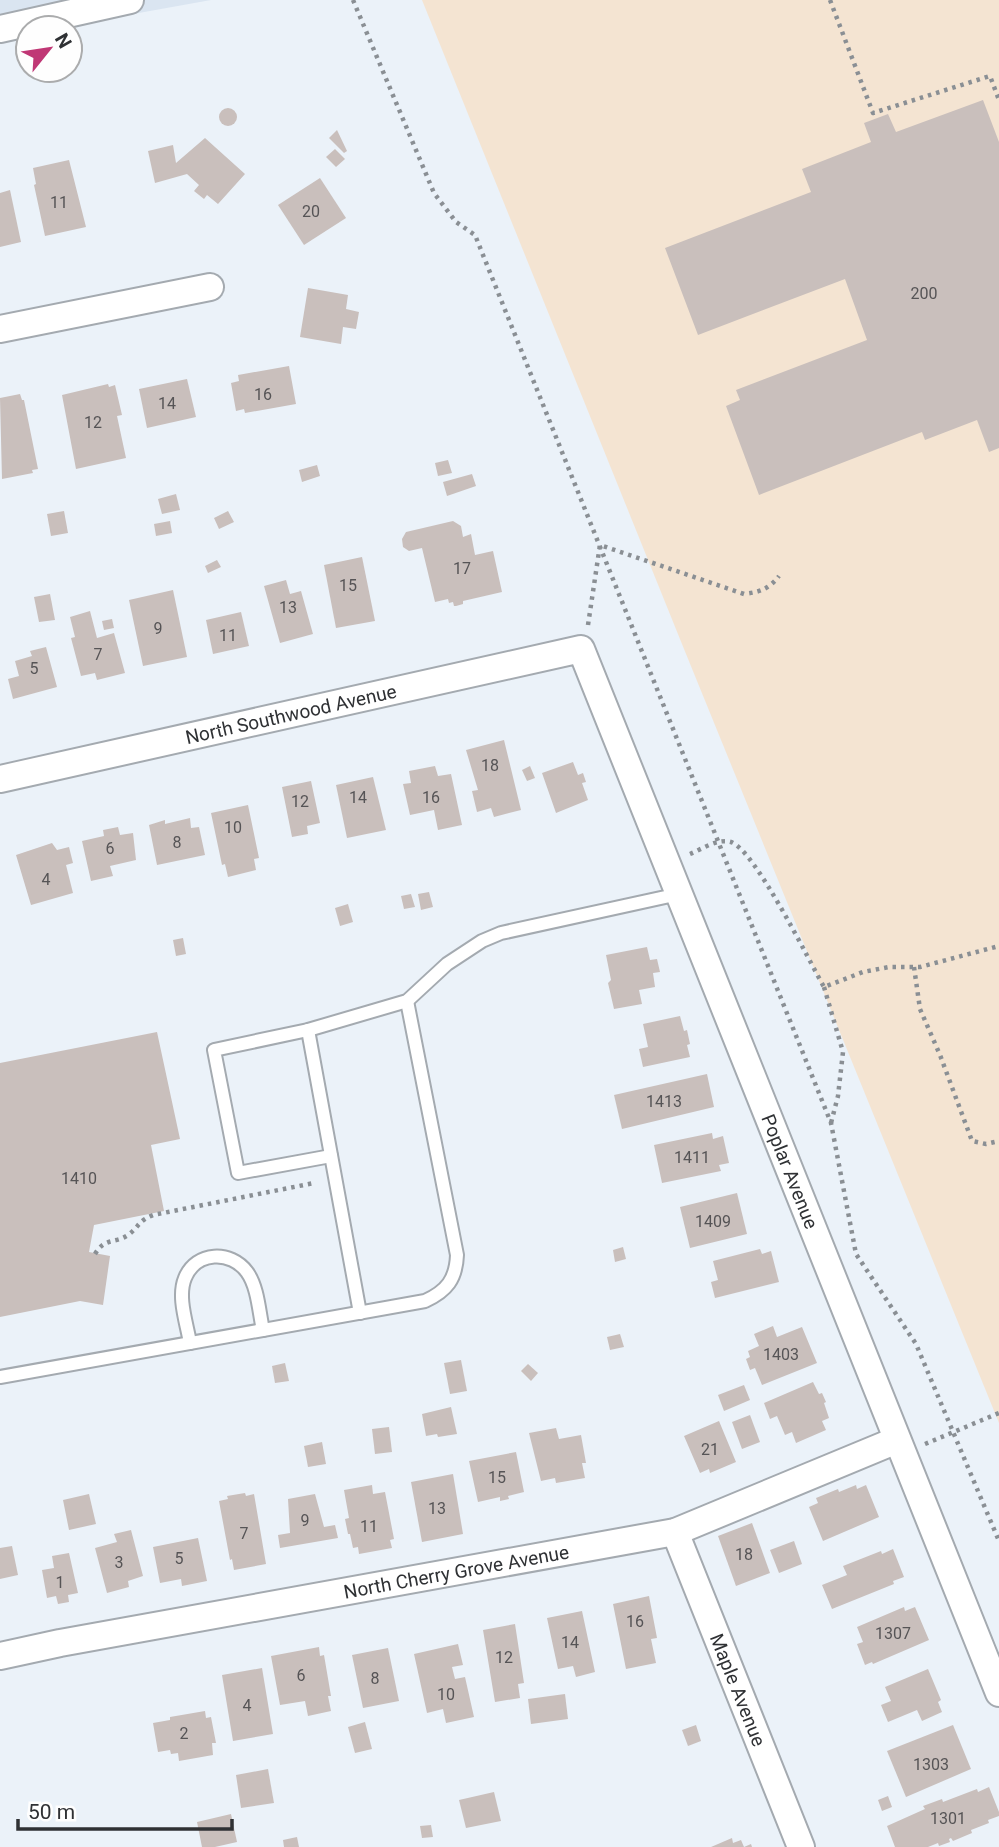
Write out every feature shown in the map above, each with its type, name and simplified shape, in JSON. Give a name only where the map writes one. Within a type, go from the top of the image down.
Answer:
[{"type":"street","points":[[0,29],[130,0]]},
{"type":"street","points":[[0,329],[210,287]]},
{"type":"street","name":"North Southwood Avenue","points":[[0,779],[581,649]]},
{"type":"street","name":"Poplar Avenue","points":[[581,649],[999,1693]]},
{"type":"street","name":"North Cherry Grove Avenue","points":[[0,1656],[675,1532],[897,1440]]},
{"type":"street","name":"Maple Avenue","points":[[675,1532],[801,1847]]},
{"type":"lane","points":[[331,1156],[238,1173],[214,1050],[308,1030],[407,1002],[447,964],[482,941],[501,933],[679,894]]},
{"type":"lane","points":[[0,1377],[425,1301],[439,1295],[451,1283],[457,1270],[457,1255],[407,1002]]},
{"type":"lane","points":[[308,1030],[360,1313]]},
{"type":"lane","points":[[190,1343],[184,1308],[184,1279],[192,1267],[212,1257],[226,1256],[248,1274],[263,1330]]},
{"type":"path","points":[[352,0],[434,193],[456,222],[475,235],[831,1123],[856,1254],[916,1344],[999,1541]]},
{"type":"path","points":[[830,0],[873,113],[990,76],[999,100]]},
{"type":"path","points":[[600,545],[744,594],[765,590],[779,576]]},
{"type":"path","points":[[581,649],[589,621],[600,545]]},
{"type":"path","points":[[667,865],[719,841],[740,847],[757,869],[824,987],[843,1052],[838,1096],[831,1123]]},
{"type":"path","points":[[824,987],[863,972],[889,967],[914,967],[999,946]]},
{"type":"path","points":[[914,967],[920,1009],[972,1141],[986,1144],[999,1141]]},
{"type":"path","points":[[95,1254],[104,1242],[126,1237],[141,1220],[153,1215],[314,1184]]},
{"type":"path","points":[[952,1433],[999,1413]]},
{"type":"shaded area","points":[[0,0],[211,0],[84,23],[84,14],[14,14],[14,35],[0,38]]},
{"type":"shaded area","points":[[422,0],[999,0],[999,1423],[684,649]]},
{"type":"building","points":[[983,100],[999,142],[999,448],[989,452],[977,420],[925,440],[922,432],[759,495],[726,406],[740,400],[736,390],[867,340],[845,279],[698,335],[665,248],[811,192],[802,169],[871,142],[864,123],[888,114],[896,132]]},
{"type":"building","points":[[228,108],[234,111],[237,117],[234,123],[228,126],[222,123],[219,117],[222,111]]},
{"type":"building","points":[[337,130],[347,151],[344,153],[329,138]]},
{"type":"building","points":[[205,138],[245,174],[218,204],[207,195],[204,199],[194,191],[199,185],[187,174],[155,183],[148,151],[173,145],[176,163]]},
{"type":"building","points":[[335,149],[345,159],[336,167],[326,157]]},
{"type":"building","points":[[69,160],[86,227],[45,236],[33,168]]},
{"type":"building","points":[[320,178],[346,218],[304,245],[278,205]]},
{"type":"building","points":[[10,190],[21,242],[0,247],[0,193]]},
{"type":"building","points":[[308,288],[348,295],[346,309],[359,312],[356,329],[343,327],[341,344],[300,337]]},
{"type":"building","points":[[289,366],[296,404],[245,413],[244,409],[236,411],[231,383],[239,381],[238,375]]},
{"type":"building","points":[[187,379],[196,417],[147,428],[139,389]]},
{"type":"building","points":[[108,384],[109,387],[115,385],[122,415],[117,416],[126,458],[76,469],[62,395]]},
{"type":"building","points":[[20,394],[24,400],[38,469],[32,470],[33,473],[2,479],[0,398]]},
{"type":"building","points":[[448,460],[452,473],[438,476],[435,463]]},
{"type":"building","points":[[317,465],[320,476],[302,482],[299,470]]},
{"type":"building","points":[[472,474],[476,486],[447,496],[443,482]]},
{"type":"building","points":[[176,494],[180,510],[162,514],[158,499]]},
{"type":"building","points":[[64,511],[68,533],[51,536],[47,514]]},
{"type":"building","points":[[228,511],[234,522],[219,529],[214,518]]},
{"type":"building","points":[[170,521],[172,533],[156,536],[154,524]]},
{"type":"building","points":[[453,521],[461,526],[463,537],[471,534],[475,555],[493,551],[502,592],[463,601],[463,604],[456,606],[453,602],[449,603],[448,599],[435,602],[422,548],[409,551],[403,547],[402,539],[406,532]]},
{"type":"building","points":[[362,557],[375,621],[336,628],[324,565]]},
{"type":"building","points":[[217,560],[221,567],[208,573],[205,566]]},
{"type":"building","points":[[286,580],[290,594],[301,591],[313,634],[280,643],[264,586]]},
{"type":"building","points":[[173,590],[187,657],[143,666],[129,600]]},
{"type":"building","points":[[50,594],[55,620],[39,622],[34,597]]},
{"type":"building","points":[[90,611],[97,638],[114,633],[125,673],[97,680],[95,673],[81,676],[71,638],[75,637],[70,617]]},
{"type":"building","points":[[241,612],[249,646],[213,654],[206,620]]},
{"type":"building","points":[[112,619],[114,628],[104,630],[102,621]]},
{"type":"building","points":[[46,647],[57,687],[13,699],[8,679],[19,676],[15,661],[32,656],[30,651]]},
{"type":"building","points":[[504,740],[521,810],[494,817],[491,808],[477,812],[472,791],[478,790],[466,750]]},
{"type":"building","points":[[573,762],[578,775],[583,773],[586,782],[582,783],[588,800],[556,813],[542,773]]},
{"type":"building","points":[[435,766],[438,776],[451,774],[462,825],[438,830],[434,810],[410,815],[403,784],[411,783],[409,771]]},
{"type":"building","points":[[530,766],[535,778],[527,781],[522,770]]},
{"type":"building","points":[[373,777],[386,830],[347,838],[336,785]]},
{"type":"building","points":[[311,781],[320,823],[307,826],[308,834],[292,837],[282,787]]},
{"type":"building","points":[[248,805],[259,858],[254,859],[256,870],[228,877],[225,864],[222,865],[211,813]]},
{"type":"building","points":[[190,818],[191,828],[199,827],[205,855],[157,865],[149,825],[165,820],[165,824]]},
{"type":"building","points":[[118,827],[120,835],[133,833],[136,860],[110,866],[113,876],[91,881],[82,841],[104,836],[103,830]]},
{"type":"building","points":[[52,843],[57,850],[69,847],[73,863],[66,865],[73,893],[31,905],[16,855]]},
{"type":"building","points":[[429,892],[433,907],[421,910],[418,894]]},
{"type":"building","points":[[411,894],[415,907],[404,909],[401,896]]},
{"type":"building","points":[[348,904],[353,922],[340,926],[335,908]]},
{"type":"building","points":[[183,938],[186,954],[176,956],[173,940]]},
{"type":"building","points":[[647,947],[650,960],[657,959],[660,972],[653,973],[655,987],[639,990],[642,1004],[614,1009],[608,983],[611,980],[606,955]]},
{"type":"building","points":[[680,1016],[684,1031],[687,1030],[690,1057],[643,1067],[639,1049],[648,1047],[643,1024]]},
{"type":"building","points":[[157,1032],[180,1139],[151,1145],[164,1211],[94,1225],[89,1252],[110,1256],[103,1305],[80,1301],[0,1317],[0,1063]]},
{"type":"building","points":[[707,1074],[714,1107],[622,1129],[614,1095]]},
{"type":"building","points":[[712,1133],[713,1139],[723,1136],[729,1163],[719,1165],[721,1171],[662,1183],[654,1145]]},
{"type":"building","points":[[737,1193],[747,1234],[690,1248],[680,1207]]},
{"type":"building","points":[[623,1247],[626,1259],[615,1262],[613,1250]]},
{"type":"building","points":[[760,1249],[762,1254],[771,1251],[779,1282],[715,1298],[711,1282],[718,1280],[713,1261]]},
{"type":"building","points":[[773,1326],[777,1337],[802,1327],[817,1363],[762,1385],[755,1368],[750,1370],[746,1359],[750,1357],[748,1351],[759,1346],[754,1334]]},
{"type":"building","points":[[620,1334],[624,1347],[610,1350],[607,1337]]},
{"type":"building","points":[[461,1360],[467,1391],[450,1394],[444,1363]]},
{"type":"building","points":[[285,1363],[289,1381],[275,1383],[272,1366]]},
{"type":"building","points":[[528,1364],[538,1373],[531,1381],[521,1371]]},
{"type":"building","points":[[813,1382],[826,1402],[824,1403],[829,1418],[822,1421],[826,1430],[796,1443],[792,1432],[785,1435],[777,1416],[770,1419],[764,1403]]},
{"type":"building","points":[[744,1385],[750,1400],[724,1411],[718,1395]]},
{"type":"building","points":[[451,1407],[457,1434],[426,1436],[422,1414]]},
{"type":"building","points":[[750,1415],[760,1442],[742,1449],[732,1422]]},
{"type":"building","points":[[719,1421],[736,1462],[710,1473],[709,1469],[700,1473],[684,1436]]},
{"type":"building","points":[[389,1427],[392,1452],[375,1454],[372,1429]]},
{"type":"building","points":[[556,1428],[559,1439],[581,1435],[586,1463],[582,1463],[585,1478],[556,1483],[555,1478],[541,1481],[529,1433]]},
{"type":"building","points":[[322,1442],[326,1464],[308,1467],[304,1446]]},
{"type":"building","points":[[516,1452],[524,1492],[500,1501],[500,1497],[478,1502],[469,1461]]},
{"type":"building","points":[[453,1474],[463,1534],[422,1542],[411,1482]]},
{"type":"building","points":[[372,1485],[373,1494],[385,1492],[394,1539],[390,1540],[392,1548],[359,1554],[358,1547],[353,1548],[348,1534],[345,1519],[349,1518],[344,1490]]},
{"type":"building","points":[[856,1485],[857,1489],[866,1485],[879,1517],[823,1541],[809,1507],[818,1503],[816,1498]]},
{"type":"building","points":[[245,1493],[246,1496],[254,1494],[266,1564],[234,1570],[219,1501],[228,1499],[227,1496]]},
{"type":"building","points":[[89,1494],[96,1524],[69,1530],[63,1500]]},
{"type":"building","points":[[315,1494],[324,1527],[335,1525],[338,1538],[280,1548],[278,1535],[290,1533],[288,1499]]},
{"type":"building","points":[[752,1523],[770,1573],[736,1586],[718,1536]]},
{"type":"building","points":[[131,1530],[143,1576],[128,1581],[129,1587],[107,1593],[95,1548],[117,1542],[114,1534]]},
{"type":"building","points":[[198,1538],[207,1581],[182,1586],[181,1579],[160,1583],[153,1547]]},
{"type":"building","points":[[794,1541],[802,1564],[779,1573],[770,1550]]},
{"type":"building","points":[[12,1546],[18,1575],[0,1579],[0,1548]]},
{"type":"building","points":[[893,1549],[904,1577],[893,1581],[894,1584],[832,1609],[822,1585],[847,1575],[843,1566]]},
{"type":"building","points":[[69,1553],[78,1593],[68,1595],[69,1602],[58,1604],[56,1596],[47,1598],[42,1570],[54,1568],[52,1556]]},
{"type":"building","points":[[649,1596],[657,1638],[651,1639],[656,1663],[626,1669],[613,1604]]},
{"type":"building","points":[[904,1607],[905,1611],[915,1607],[929,1640],[865,1665],[857,1644],[863,1642],[857,1627]]},
{"type":"building","points":[[582,1611],[595,1672],[576,1677],[573,1666],[558,1669],[547,1618]]},
{"type":"building","points":[[515,1624],[524,1683],[518,1684],[520,1698],[495,1702],[483,1630]]},
{"type":"building","points":[[458,1644],[463,1665],[452,1667],[455,1679],[465,1677],[474,1717],[446,1723],[443,1709],[427,1713],[414,1654]]},
{"type":"building","points":[[319,1647],[320,1656],[324,1655],[331,1711],[308,1716],[305,1701],[280,1705],[271,1656]]},
{"type":"building","points":[[388,1648],[399,1701],[363,1708],[352,1655]]},
{"type":"building","points":[[262,1668],[273,1734],[233,1741],[222,1675]]},
{"type":"building","points":[[928,1669],[941,1700],[938,1702],[942,1712],[922,1721],[917,1710],[888,1722],[881,1705],[891,1701],[885,1687]]},
{"type":"building","points":[[565,1694],[568,1719],[531,1724],[528,1699]]},
{"type":"building","points":[[205,1711],[206,1718],[211,1717],[216,1743],[212,1743],[213,1755],[179,1761],[178,1753],[171,1754],[170,1750],[158,1752],[153,1723]]},
{"type":"building","points":[[365,1722],[372,1749],[355,1753],[348,1727]]},
{"type":"building","points":[[696,1725],[701,1741],[688,1746],[682,1730]]},
{"type":"building","points":[[953,1725],[971,1769],[906,1797],[887,1751]]},
{"type":"building","points":[[268,1769],[274,1803],[241,1808],[236,1775]]},
{"type":"building","points":[[989,1787],[999,1816],[988,1820],[989,1823],[953,1841],[951,1838],[950,1842],[939,1846],[938,1843],[928,1847],[895,1847],[887,1826],[925,1809],[923,1806]]},
{"type":"building","points":[[494,1792],[501,1821],[466,1828],[459,1800]]},
{"type":"building","points":[[888,1796],[892,1807],[882,1811],[878,1800]]},
{"type":"building","points":[[231,1814],[237,1842],[202,1847],[197,1822]]},
{"type":"building","points":[[431,1825],[433,1837],[422,1838],[420,1826]]},
{"type":"building","points":[[297,1837],[299,1847],[284,1847],[283,1840]]},
{"type":"building","points":[[732,1838],[733,1843],[741,1840],[744,1847],[711,1847]]}]
